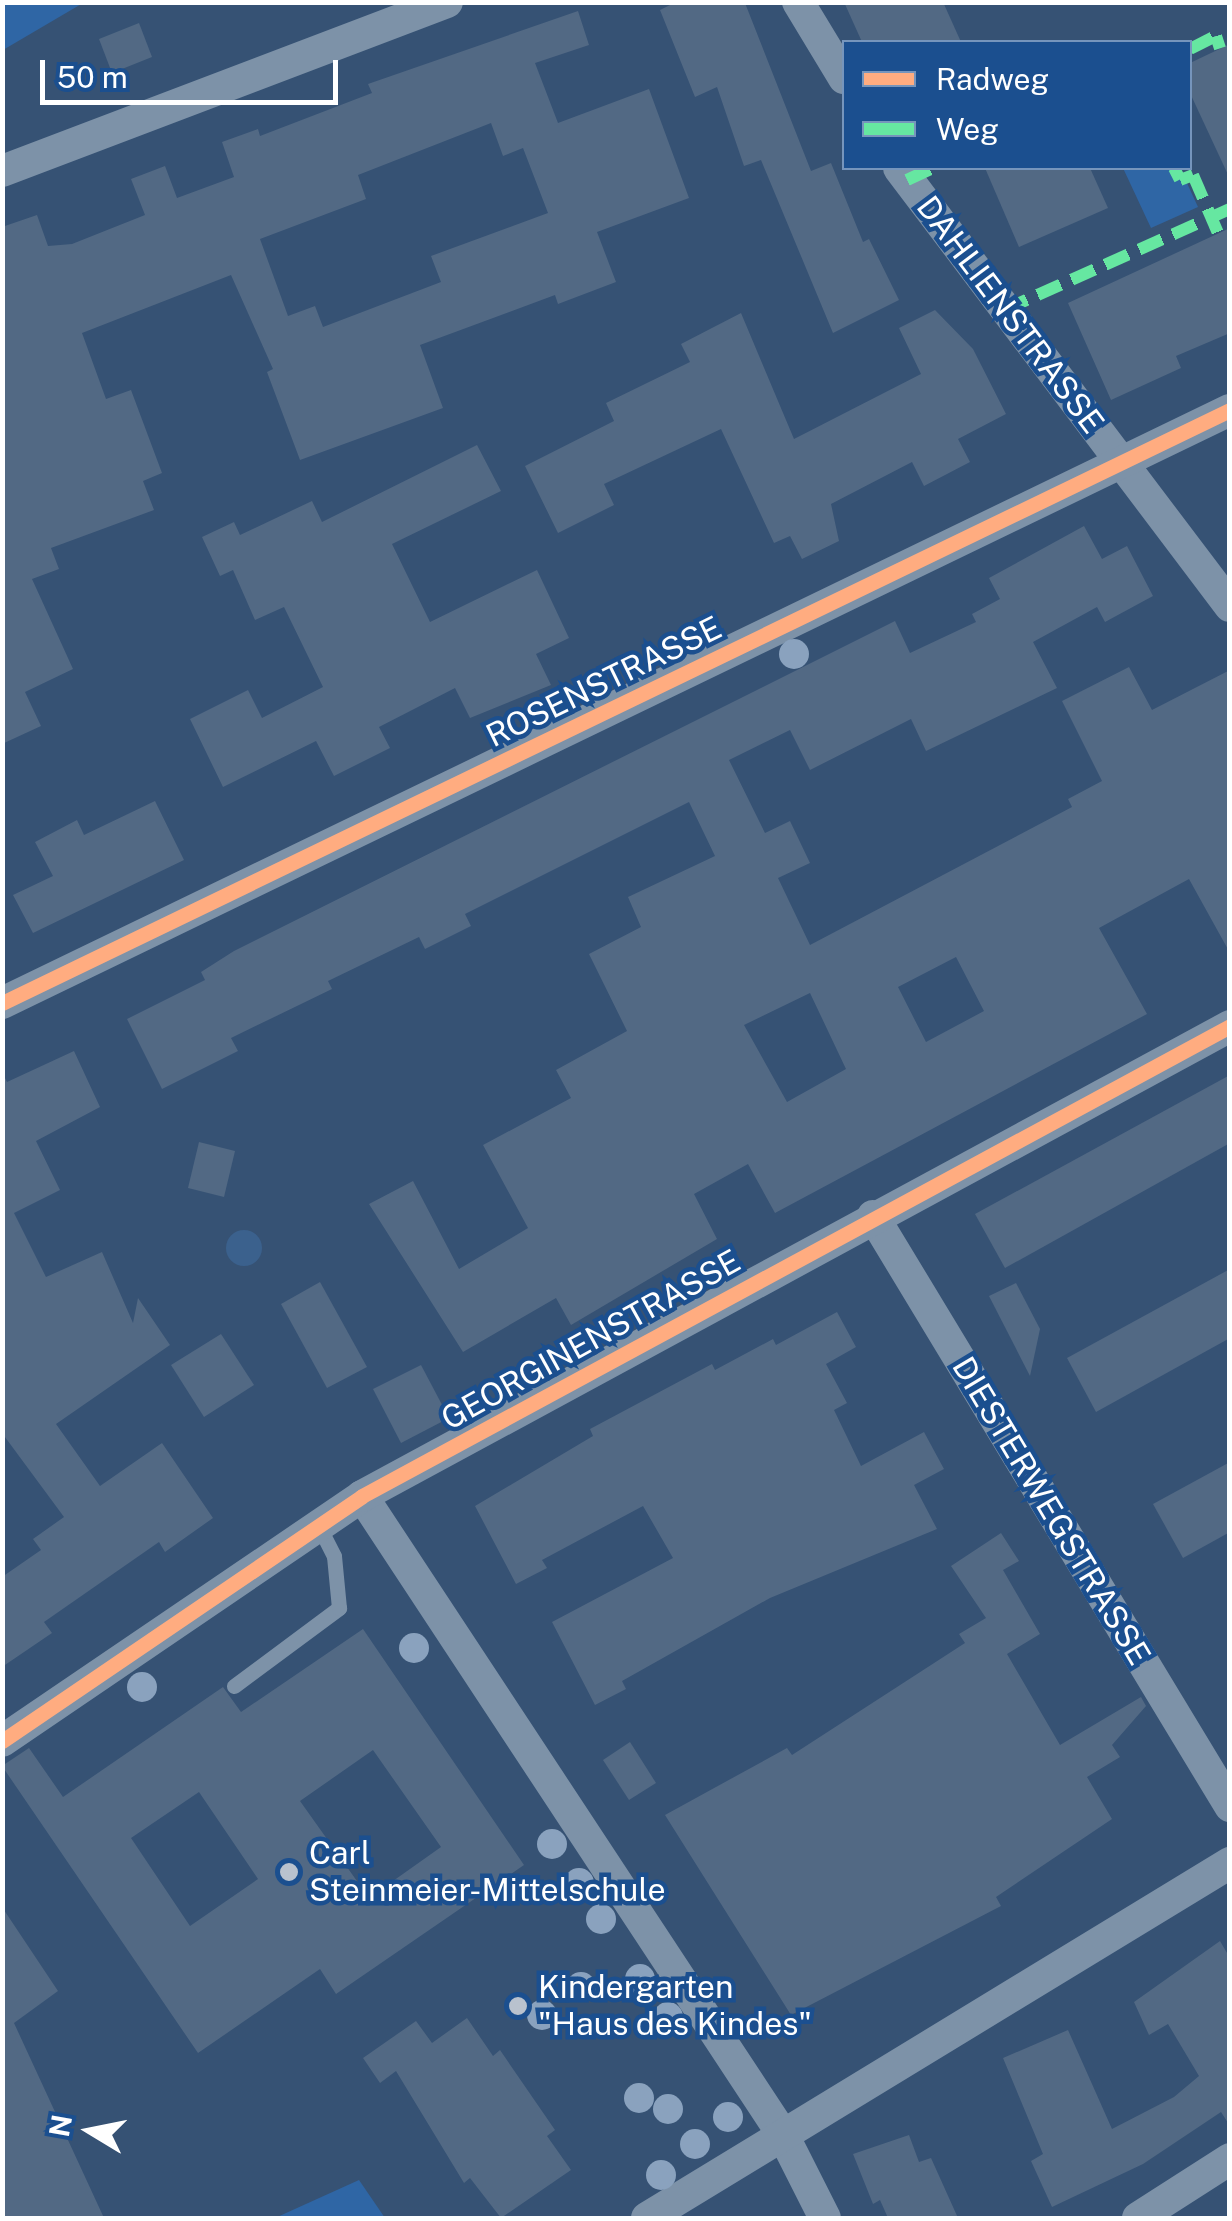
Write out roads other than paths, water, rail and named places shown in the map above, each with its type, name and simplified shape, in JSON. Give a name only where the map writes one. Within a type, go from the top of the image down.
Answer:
[{"type":"street","points":[[2,171],[448,2]]},
{"type":"street","points":[[798,2],[842,75]]},
{"type":"street","name":"DAHLIENSTRASSE","points":[[901,170],[1230,606]]},
{"type":"street","name":"ROSENSTRASSE","points":[[2,1003],[1230,410]]},
{"type":"street","name":"GEORGINENSTRASSE","points":[[2,1741],[362,1496],[872,1216],[1230,1026]]},
{"type":"street","name":"DIESTERWEGSTRASSE","points":[[872,1216],[1230,1806]]},
{"type":"street","points":[[362,1496],[783,2135],[825,2218]]},
{"type":"street","points":[[647,2218],[1230,1863]]},
{"type":"street","points":[[1138,2218],[1230,2159]]},
{"type":"lane","points":[[234,1686],[339,1608],[334,1556],[318,1526]]},
{"type":"place","name":"Carl Steinmeier-Mittelschule","points":[[289,1872]]},
{"type":"place","name":"Kindergarten \"Haus des Kindes\"","points":[[518,2006]]}]
